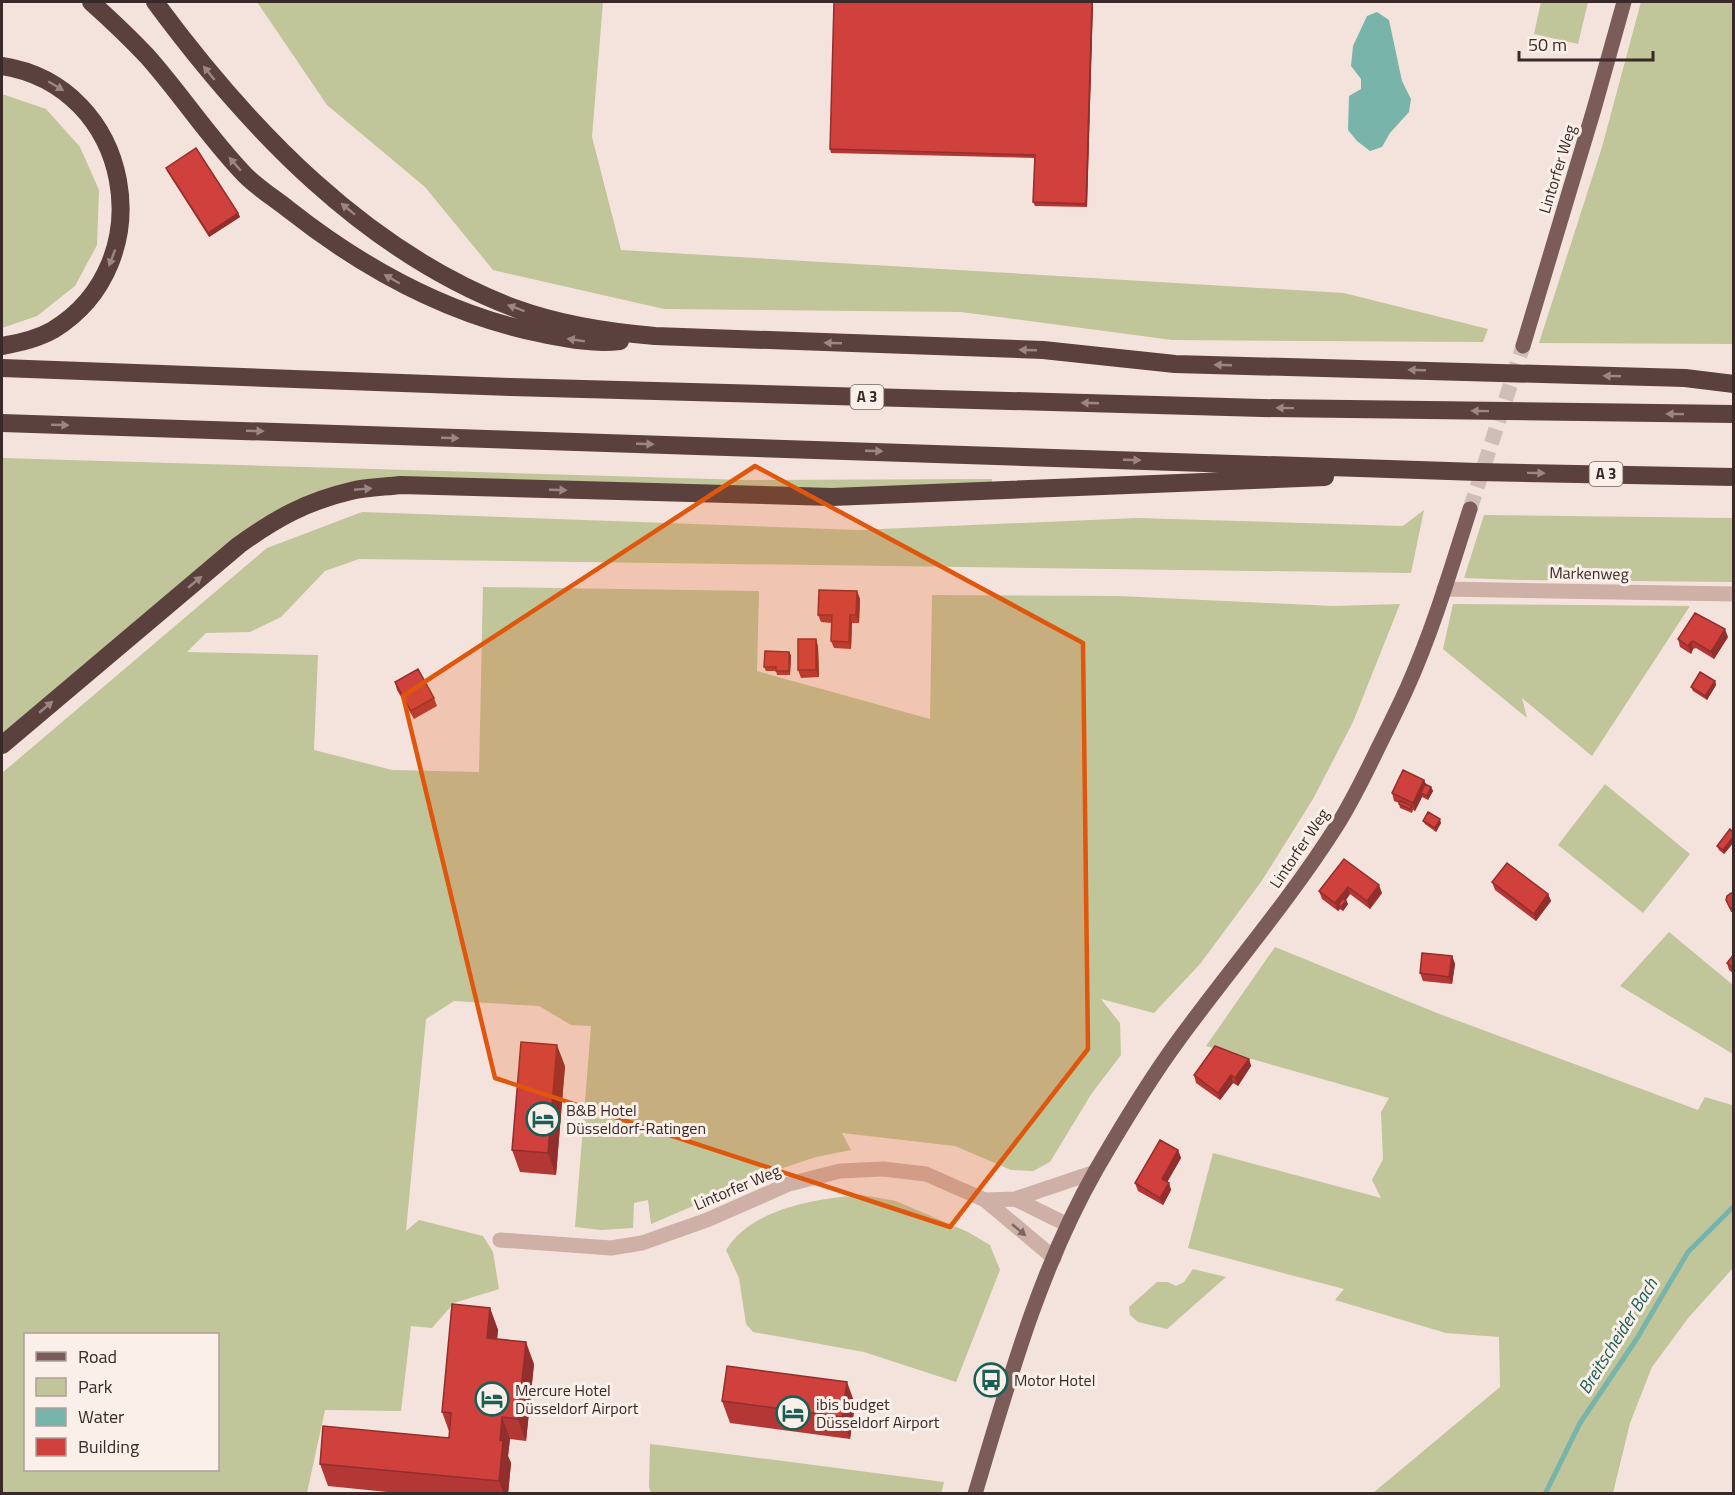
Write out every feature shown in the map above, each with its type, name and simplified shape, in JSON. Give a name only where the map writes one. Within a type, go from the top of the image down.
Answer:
[{"type":"highway","points":[[91,2],[147,56],[246,177],[354,258],[401,285],[458,310],[496,323],[588,342],[655,336]]},
{"type":"highway","points":[[155,2],[208,72],[264,134],[341,204],[405,252],[462,284],[517,309],[548,318],[599,330],[655,336],[1043,350],[1175,364],[1673,378],[1734,384]]},
{"type":"highway","points":[[2,66],[39,76],[79,103],[94,121],[104,139],[117,174],[120,192],[115,248],[105,274],[88,299],[52,330],[26,341],[2,346]]},
{"type":"highway","name":"A 3","points":[[2,368],[511,387],[1262,408],[1734,414]]},
{"type":"highway","name":"A 3","points":[[2,423],[1478,471],[1734,477]]},
{"type":"highway","points":[[2,745],[239,545],[273,521],[308,503],[352,490],[401,486],[832,497],[1478,471]]},
{"type":"main road","name":"Lintorfer Weg","points":[[1523,346],[1624,2]]},
{"type":"main road","name":"Lintorfer Weg","points":[[975,1494],[1007,1385],[1068,1225],[1095,1172],[1138,1098],[1179,1040],[1292,893],[1338,825],[1408,686],[1444,589],[1470,509]]},
{"type":"street","name":"Markenweg","points":[[1444,589],[1734,594]]},
{"type":"street","name":"Lintorfer Weg","points":[[500,1240],[611,1248],[642,1243],[707,1220],[789,1184],[840,1172],[883,1169],[926,1174],[985,1200],[1054,1258]]},
{"type":"street","name":"Lintorfer Weg","points":[[985,1200],[1015,1199],[1095,1172]]},
{"type":"street","name":"Lintorfer Weg","points":[[1015,1199],[1068,1225]]},
{"type":"highlighted area","points":[[755,466],[1083,643],[1088,1049],[950,1227],[495,1078],[403,696]]},
{"type":"green space","points":[[257,2],[603,2],[592,137],[621,250],[1344,293],[1488,329],[1483,342],[1172,340],[961,312],[664,309],[493,270],[425,187],[327,105]]},
{"type":"green space","points":[[1541,2],[1588,2],[1578,44],[1534,34]]},
{"type":"green space","points":[[1641,2],[1733,2],[1733,344],[1539,343],[1602,147]]},
{"type":"green space","points":[[2,94],[46,109],[80,147],[99,190],[97,245],[75,286],[37,316],[2,328]]},
{"type":"green space","points":[[2,458],[747,480],[992,479],[991,486],[812,491],[322,491],[282,508],[244,532],[2,739]]},
{"type":"green space","points":[[1424,510],[1411,573],[359,559],[325,571],[281,617],[250,632],[206,633],[187,652],[318,655],[314,750],[392,770],[479,772],[483,587],[759,591],[757,671],[930,719],[932,595],[1119,596],[1333,606],[1400,604],[1353,722],[1313,799],[1261,882],[1200,964],[1154,1013],[1101,999],[1120,1023],[1121,1055],[1092,1093],[1050,1162],[1033,1171],[1011,1170],[955,1146],[842,1133],[851,1150],[816,1157],[780,1169],[651,1224],[648,1200],[634,1203],[633,1228],[601,1230],[575,1227],[591,1026],[571,1025],[539,1006],[454,1001],[426,1019],[406,1231],[419,1220],[483,1236],[493,1252],[499,1289],[454,1303],[432,1328],[411,1326],[401,1411],[325,1410],[307,1493],[2,1493],[2,773],[267,548],[362,512],[858,530],[1137,518],[1403,526]]},
{"type":"green space","points":[[1484,515],[1733,518],[1733,582],[1464,578]]},
{"type":"green space","points":[[1453,604],[1690,606],[1592,756],[1522,698],[1527,718],[1443,649]]},
{"type":"green space","points":[[1605,784],[1690,854],[1643,913],[1558,845]]},
{"type":"green space","points":[[1669,932],[1733,985],[1733,1054],[1620,986]]},
{"type":"green space","points":[[1275,947],[1437,1013],[1698,1110],[1705,1097],[1732,1105],[1733,1103],[1733,1268],[1689,1317],[1652,1367],[1630,1423],[1613,1493],[1373,1493],[1500,1387],[1499,1337],[1446,1333],[1335,1300],[1344,1289],[1188,1248],[1213,1153],[1381,1198],[1372,1180],[1383,1159],[1381,1112],[1389,1098],[1206,1046]]},
{"type":"green space","points":[[863,1195],[896,1201],[968,1232],[990,1245],[1000,1270],[956,1382],[864,1352],[753,1332],[746,1324],[739,1278],[726,1250],[737,1236],[752,1224],[787,1208],[827,1199]]},
{"type":"green space","points":[[1193,1269],[1226,1277],[1167,1329],[1138,1322],[1130,1315],[1129,1307],[1157,1282],[1168,1282],[1176,1286],[1184,1282]]},
{"type":"green space","points":[[650,1444],[944,1482],[941,1494],[651,1493],[649,1487]]},
{"type":"water","points":[[1377,12],[1389,20],[1402,81],[1411,99],[1409,112],[1390,133],[1382,147],[1370,151],[1348,130],[1349,96],[1361,89],[1361,79],[1351,66],[1353,46],[1367,16]]},
{"type":"building","points":[[834,2],[1092,2],[1086,204],[1033,202],[1035,155],[830,149]]},
{"type":"building","points":[[196,148],[238,213],[208,233],[166,168]]},
{"type":"building","points":[[819,590],[857,591],[856,615],[850,615],[849,642],[831,641],[832,615],[818,615]]},
{"type":"building","points":[[1695,613],[1725,629],[1711,652],[1693,641],[1688,646],[1678,639]]},
{"type":"building","points":[[798,639],[816,639],[816,670],[798,670]]},
{"type":"building","points":[[765,651],[789,652],[789,671],[776,671],[776,667],[764,667]]},
{"type":"building","points":[[418,669],[434,698],[411,711],[395,682]]},
{"type":"building","points":[[1700,672],[1715,681],[1705,696],[1691,687]]},
{"type":"building","points":[[1403,770],[1424,780],[1413,803],[1392,793]]},
{"type":"building","points":[[1425,784],[1431,787],[1427,796],[1421,793]]},
{"type":"building","points":[[1400,801],[1412,806],[1410,809],[1399,804]]},
{"type":"building","points":[[1428,812],[1440,819],[1435,828],[1423,821]]},
{"type":"building","points":[[1730,829],[1734,836],[1723,850],[1717,846]]},
{"type":"building","points":[[1344,859],[1379,885],[1367,901],[1348,887],[1335,903],[1319,891]]},
{"type":"building","points":[[1507,863],[1548,894],[1534,914],[1492,882]]},
{"type":"building","points":[[1731,893],[1734,894],[1734,908],[1730,908],[1726,900]]},
{"type":"building","points":[[1343,898],[1346,901],[1341,907],[1338,905]]},
{"type":"building","points":[[1422,953],[1452,956],[1449,977],[1420,973]]},
{"type":"building","points":[[1734,954],[1734,968],[1727,963]]},
{"type":"building","points":[[521,1042],[557,1045],[548,1153],[512,1150]]},
{"type":"building","points":[[1215,1046],[1249,1059],[1235,1078],[1231,1075],[1218,1093],[1194,1075]]},
{"type":"building","points":[[1160,1140],[1178,1150],[1162,1179],[1169,1183],[1160,1198],[1135,1183]]},
{"type":"building","name":"Mercure Hotel Düsseldorf Airport","points":[[452,1304],[490,1308],[487,1338],[526,1342],[518,1419],[502,1417],[500,1440],[503,1441],[499,1481],[320,1464],[323,1426],[449,1438],[451,1413],[442,1412]]},
{"type":"building","points":[[727,1366],[847,1382],[842,1417],[722,1401]]},
{"type":"waterway","name":"Breitscheider Bach","points":[[1545,1494],[1580,1423],[1636,1340],[1688,1252],[1734,1206]]},
{"type":"tunnel","points":[[1470,509],[1523,346]]},
{"type":"place","name":"B&B Hotel Düsseldorf-Ratingen","points":[[543,1119]]},
{"type":"place","name":"Motor Hotel","points":[[991,1380]]},
{"type":"place","name":"Mercure Hotel Düsseldorf Airport","points":[[492,1399]]},
{"type":"place","name":"ibis budget Düsseldorf Airport","points":[[793,1413]]}]
